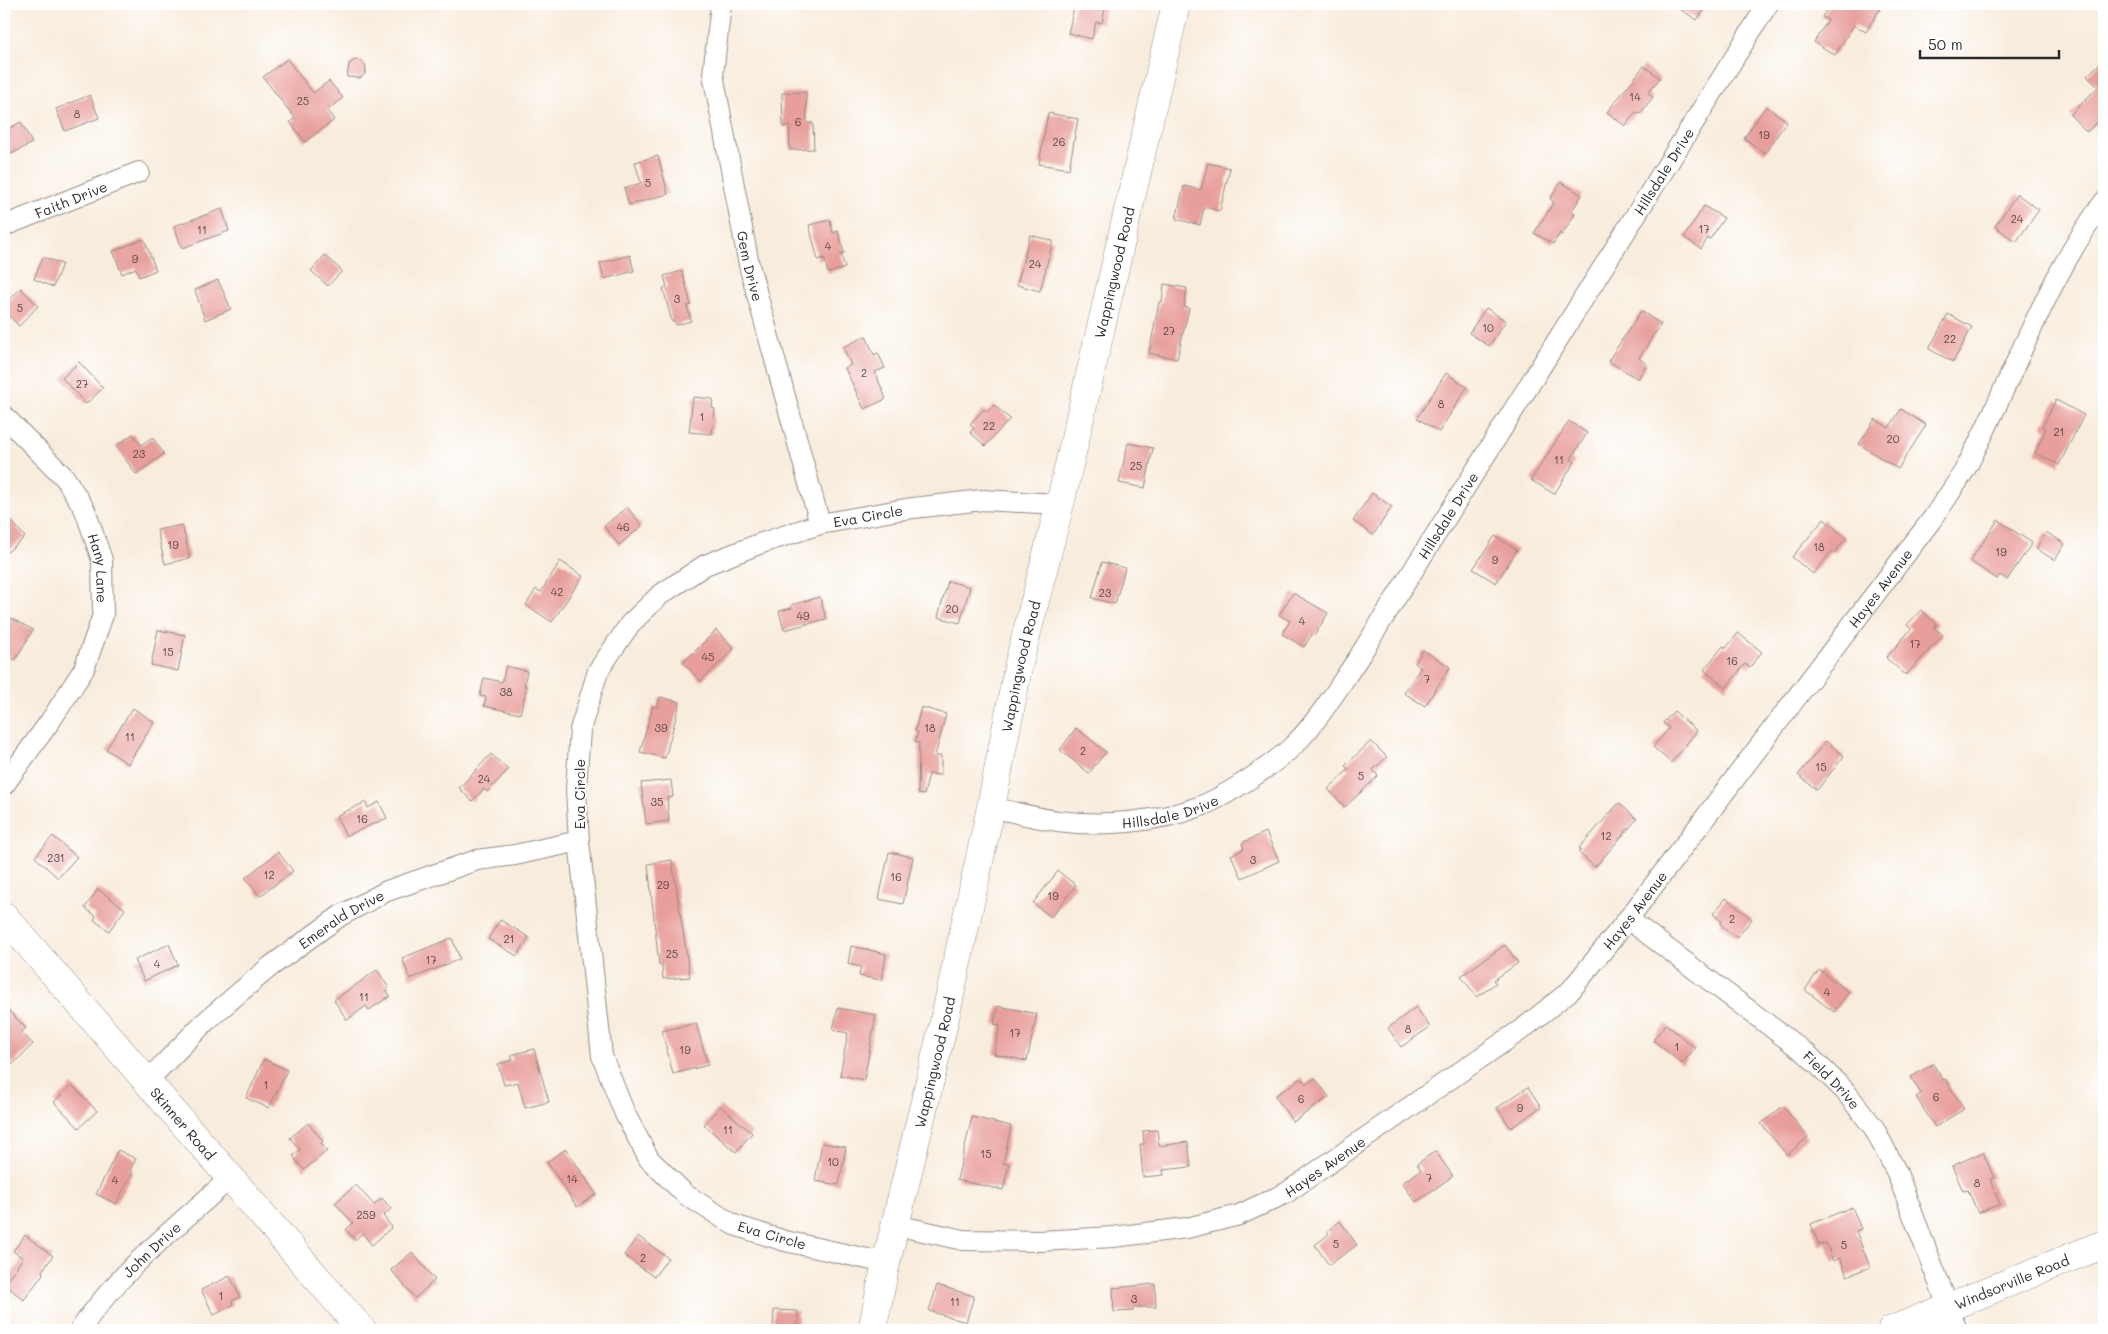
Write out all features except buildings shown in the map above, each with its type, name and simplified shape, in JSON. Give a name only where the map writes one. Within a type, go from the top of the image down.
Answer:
[{"type":"main road","name":"Wappingwood Road","points":[[872,1330],[886,1263],[944,1022],[991,807],[1019,663],[1060,504],[1176,4]]},
{"type":"main road","name":"Skinner Road","points":[[4,916],[362,1330]]},
{"type":"main road","name":"Windsorville Road","points":[[1892,1330],[1953,1319],[2104,1244]]},
{"type":"street","name":"Gem Drive","points":[[721,4],[713,74],[748,265],[820,524]]},
{"type":"street","name":"Hillsdale Drive","points":[[991,807],[1059,821],[1094,824],[1151,819],[1202,806],[1253,777],[1295,744],[1327,705],[1357,660],[1768,4]]},
{"type":"street","name":"Faith Drive","points":[[4,226],[139,172]]},
{"type":"street","name":"Hayes Avenue","points":[[896,1225],[963,1240],[1039,1240],[1113,1237],[1187,1228],[1239,1215],[1286,1193],[1525,1027],[1571,990],[1628,919],[1934,518],[1966,467],[2058,274],[2085,228],[2104,202]]},
{"type":"street","name":"Hany Lane","points":[[4,416],[65,478],[85,510],[102,560],[103,616],[84,669],[51,720],[4,785]]},
{"type":"street","name":"Eva Circle","points":[[886,1263],[785,1241],[734,1225],[686,1195],[649,1159],[625,1114],[602,1056],[579,840],[576,789],[580,730],[598,671],[630,624],[660,595],[705,564],[820,524],[905,509],[982,500],[1060,504]]},
{"type":"street","name":"Emerald Drive","points":[[147,1081],[205,1022],[240,992],[340,916],[387,891],[477,860],[515,855],[579,840]]},
{"type":"street","name":"Field Drive","points":[[1628,919],[1807,1054],[1845,1091],[1874,1128],[1897,1173],[1953,1319]]},
{"type":"street","name":"John Drive","points":[[80,1330],[96,1305],[128,1270],[230,1178]]}]
